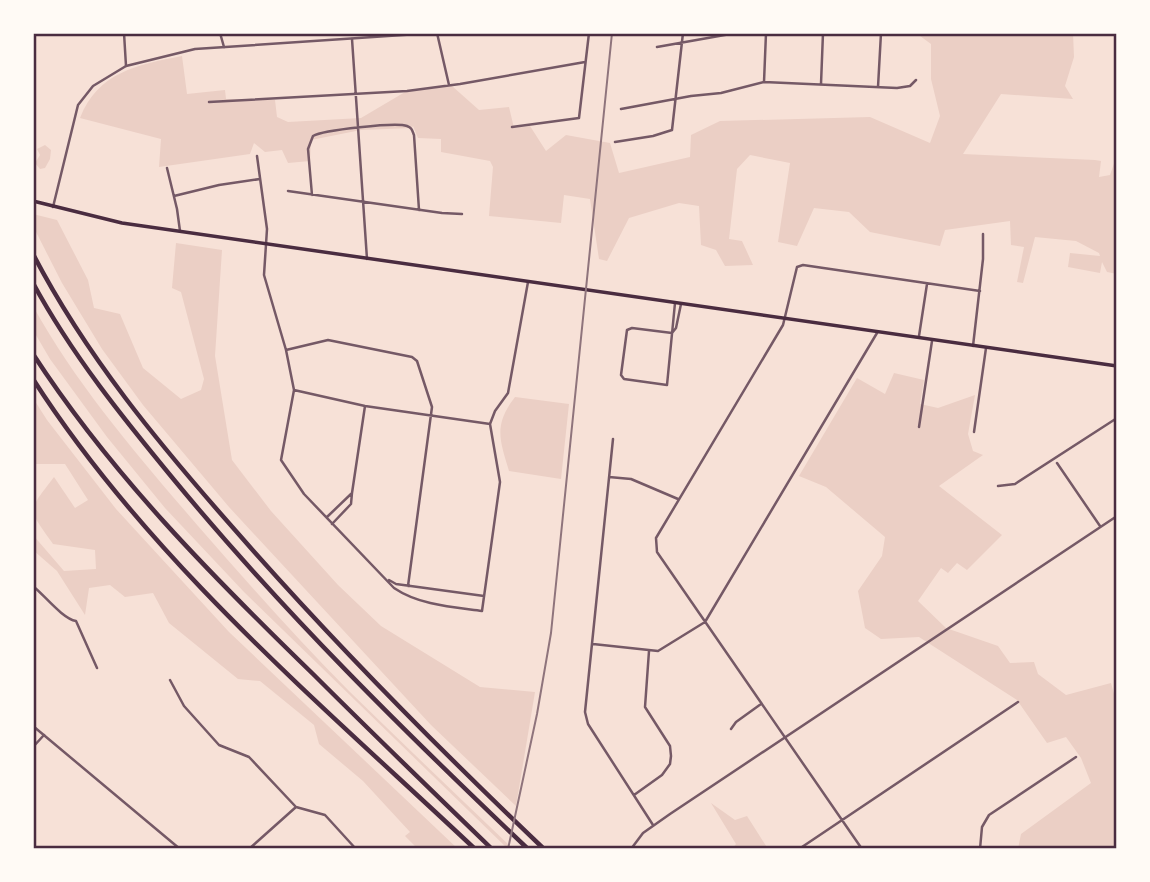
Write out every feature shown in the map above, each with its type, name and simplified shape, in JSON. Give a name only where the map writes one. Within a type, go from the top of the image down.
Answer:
[{"type":"highway","points":[[33,254],[99,363],[142,421],[201,492],[293,596],[387,695],[544,849]]},
{"type":"highway","points":[[33,283],[97,384],[230,545],[365,691],[528,849]]},
{"type":"highway","points":[[33,354],[109,458],[187,548],[492,849]]},
{"type":"highway","points":[[33,379],[110,484],[194,581],[475,849]]},
{"type":"main road","points":[[33,201],[106,220],[1117,366]]},
{"type":"street","points":[[124,33],[126,66]]},
{"type":"street","points":[[220,33],[224,47]]},
{"type":"street","points":[[52,206],[78,105],[93,86],[126,66],[186,51],[435,33],[449,85]]},
{"type":"street","points":[[512,127],[579,118],[589,33]]},
{"type":"street","points":[[615,142],[670,131],[682,33]]},
{"type":"street","points":[[657,47],[736,33]]},
{"type":"street","points":[[747,33],[766,34],[764,82]]},
{"type":"street","points":[[821,84],[823,33]]},
{"type":"street","points":[[878,87],[881,33]]},
{"type":"street","points":[[352,39],[367,259]]},
{"type":"street","points":[[209,102],[449,85],[586,62]]},
{"type":"street","points":[[621,109],[721,93],[764,82],[905,88],[916,80]]},
{"type":"street","points":[[312,194],[308,149],[311,139],[321,132],[410,127],[414,135],[419,210]]},
{"type":"street","points":[[257,156],[267,244],[264,275],[286,350],[294,390],[281,460],[304,494],[326,518],[394,588],[412,598],[482,611],[500,482],[490,424],[495,411],[508,393],[528,282]]},
{"type":"street","points":[[167,168],[180,231]]},
{"type":"street","points":[[174,196],[260,179]]},
{"type":"street","points":[[288,191],[462,214]]},
{"type":"street","points":[[973,346],[983,234]]},
{"type":"street","points":[[862,849],[657,552],[655,542],[786,319],[794,273],[800,265],[980,291]]},
{"type":"street","points":[[918,338],[927,284]]},
{"type":"street","points":[[672,333],[632,328],[627,330],[621,375],[624,379],[667,385],[675,303]]},
{"type":"street","points":[[672,333],[676,328],[681,304]]},
{"type":"street","points":[[593,644],[649,651],[663,649],[705,622],[877,333]]},
{"type":"street","points":[[286,350],[328,340],[412,357],[417,361],[432,407],[408,586]]},
{"type":"street","points":[[919,427],[932,341]]},
{"type":"street","points":[[974,432],[986,348]]},
{"type":"street","points":[[294,390],[365,406],[490,424]]},
{"type":"street","points":[[332,524],[351,504],[365,406]]},
{"type":"street","points":[[998,486],[1015,484],[1117,418]]},
{"type":"street","points":[[612,439],[585,712],[588,724],[653,825]]},
{"type":"street","points":[[1057,463],[1100,526]]},
{"type":"street","points":[[609,477],[631,479],[678,499]]},
{"type":"street","points":[[326,518],[352,493]]},
{"type":"street","points":[[631,849],[653,825],[1117,516]]},
{"type":"street","points":[[386,579],[408,586],[484,596]]},
{"type":"street","points":[[33,586],[51,601],[66,619],[76,621],[97,668]]},
{"type":"street","points":[[634,795],[662,775],[670,764],[671,756],[670,746],[645,707],[649,651]]},
{"type":"street","points":[[170,680],[184,706],[219,745],[243,754],[255,762],[296,807],[325,815],[356,849]]},
{"type":"street","points":[[799,849],[1018,702]]},
{"type":"street","points":[[731,729],[736,722],[761,704]]},
{"type":"street","points":[[33,726],[180,849]]},
{"type":"street","points":[[33,747],[44,734]]},
{"type":"street","points":[[980,849],[982,827],[989,816],[1076,757]]},
{"type":"street","points":[[249,849],[296,807]]},
{"type":"shaded area","points":[[916,33],[1073,33],[1074,57],[1065,86],[1073,99],[1001,94],[963,154],[1101,161],[1099,177],[1110,175],[1117,155],[1117,274],[1107,272],[1102,262],[1100,273],[1068,267],[1070,253],[1100,256],[1099,253],[1076,241],[1035,237],[1023,283],[1017,282],[1024,247],[1011,245],[1010,221],[945,230],[940,246],[870,232],[849,212],[814,208],[797,246],[778,242],[790,163],[750,155],[737,169],[729,239],[742,241],[753,265],[725,266],[716,250],[701,245],[699,206],[679,203],[629,218],[607,261],[599,259],[590,199],[564,195],[561,223],[489,216],[493,167],[490,161],[441,152],[441,139],[418,138],[413,126],[361,130],[311,140],[310,161],[288,163],[282,150],[265,152],[254,143],[250,154],[159,167],[161,139],[80,118],[97,90],[121,73],[182,56],[187,94],[225,90],[226,99],[275,100],[277,117],[288,122],[361,118],[405,92],[452,86],[479,110],[509,107],[514,128],[530,126],[546,151],[566,135],[610,143],[619,173],[690,157],[691,135],[720,121],[870,117],[930,143],[940,116],[931,79],[931,44]]},
{"type":"shaded area","points":[[45,145],[51,150],[50,159],[45,168],[40,169],[35,163],[40,155],[37,149]]},
{"type":"shaded area","points":[[33,214],[57,220],[88,280],[94,308],[120,314],[143,368],[181,399],[201,390],[204,379],[181,292],[172,288],[176,243],[222,250],[215,356],[232,460],[271,511],[338,585],[381,626],[480,687],[535,692],[516,806],[431,725],[229,507],[143,405],[102,349],[62,283],[33,226]]},
{"type":"shaded area","points":[[33,306],[89,393],[235,568],[349,691],[513,849],[508,849],[244,592],[165,508],[107,437],[50,359],[33,330]]},
{"type":"shaded area","points":[[894,373],[924,380],[920,404],[938,408],[975,395],[968,434],[973,451],[983,455],[939,486],[1002,535],[967,570],[957,563],[948,573],[941,568],[918,601],[946,628],[998,646],[1010,663],[1034,662],[1038,674],[1066,695],[1111,683],[1117,705],[1117,849],[1018,849],[1021,834],[1091,783],[1081,758],[1066,737],[1047,743],[1017,700],[919,637],[881,639],[865,628],[858,591],[882,556],[885,537],[826,487],[799,476],[857,378],[885,394]]},
{"type":"shaded area","points":[[515,397],[569,404],[561,479],[509,471],[500,433],[504,416]]},
{"type":"shaded area","points":[[33,398],[116,509],[229,632],[458,849],[418,849],[405,836],[410,832],[363,781],[319,744],[314,725],[260,681],[238,679],[169,623],[153,593],[125,597],[110,585],[89,588],[85,615],[57,571],[33,550],[33,535],[64,571],[96,569],[95,550],[53,544],[35,516],[35,504],[54,477],[75,508],[88,500],[65,464],[35,464]]},
{"type":"shaded area","points":[[711,803],[735,820],[747,816],[768,849],[732,849],[736,844]]},
{"type":"railway","points":[[508,849],[551,633],[612,33]]}]
